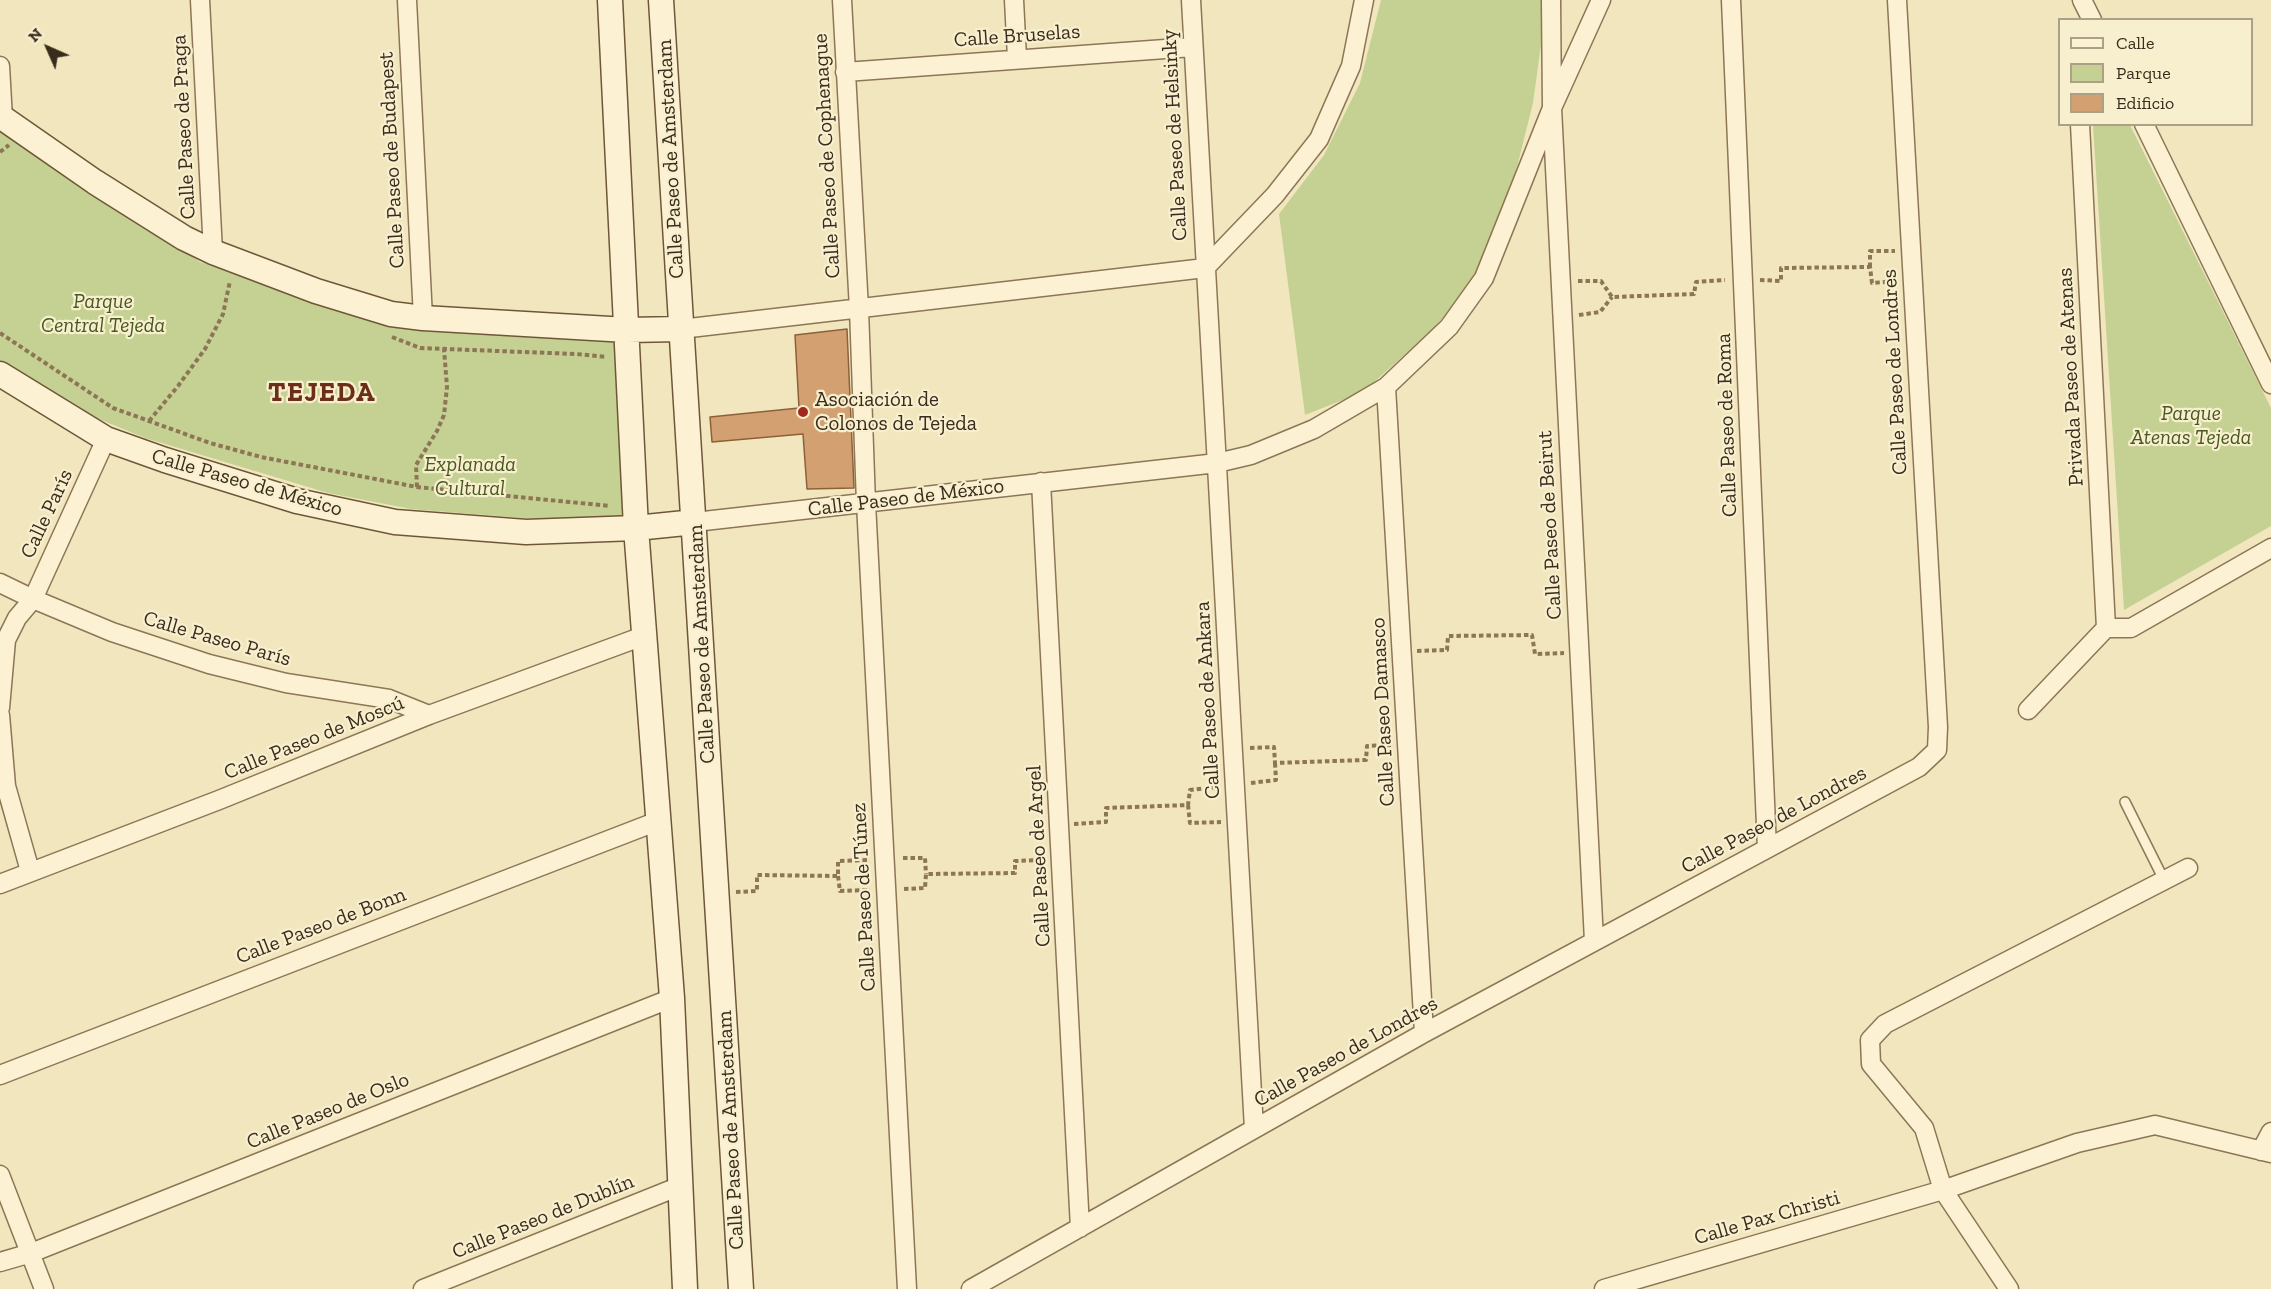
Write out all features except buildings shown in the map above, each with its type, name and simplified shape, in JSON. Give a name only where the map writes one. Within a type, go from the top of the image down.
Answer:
[{"type":"main road","points":[[610,0],[636,528],[672,998],[685,1289]]},
{"type":"main road","name":"Calle Paseo de Amsterdam","points":[[662,0],[741,1289]]},
{"type":"main road","points":[[1,118],[95,182],[184,238],[213,252],[316,291],[391,314],[423,318],[627,330],[681,329]]},
{"type":"main road","name":"Calle Paseo de México","points":[[0,374],[106,439],[297,501],[394,522],[526,532],[636,528],[695,522]]},
{"type":"street","name":"Calle Paseo de Praga","points":[[200,0],[213,252]]},
{"type":"street","name":"Calle Paseo de Budapest","points":[[407,0],[423,318]]},
{"type":"street","name":"Calle Paseo de Cophenague","points":[[842,0],[859,309],[866,503]]},
{"type":"street","points":[[1014,0],[1017,58]]},
{"type":"street","name":"Calle Paseo de Helsinky","points":[[1191,0],[1205,268]]},
{"type":"street","points":[[681,329],[1205,268],[1275,195],[1318,139],[1351,66],[1364,0]]},
{"type":"street","name":"Calle Paseo de México","points":[[695,522],[1217,463],[1251,455],[1314,429],[1386,387],[1449,327],[1484,278],[1552,108],[1551,0]]},
{"type":"street","points":[[1552,108],[1601,0]]},
{"type":"street","name":"Calle Paseo de Roma","points":[[1731,0],[1767,849]]},
{"type":"street","name":"Calle Paseo de Londres","points":[[971,1289],[1424,1033],[1919,767],[1937,750],[1938,727],[1897,0]]},
{"type":"street","points":[[2081,18],[2082,0]]},
{"type":"street","points":[[2082,0],[2091,18]]},
{"type":"street","name":"Calle Bruselas","points":[[845,72],[1193,47]]},
{"type":"street","points":[[0,66],[1,118]]},
{"type":"street","name":"Calle Paseo de Beirut","points":[[1552,108],[1594,941]]},
{"type":"street","name":"Privada Paseo de Atenas","points":[[2080,126],[2106,628]]},
{"type":"street","points":[[2145,126],[2271,384]]},
{"type":"street","name":"Calle Paseo de Ankara","points":[[1205,268],[1254,1129]]},
{"type":"street","name":"Calle Paseo Damasco","points":[[1386,387],[1424,1033]]},
{"type":"street","name":"Calle París","points":[[0,708],[6,640],[17,618],[33,599],[106,439]]},
{"type":"street","name":"Calle Paseo de Argel","points":[[1041,482],[1080,1228]]},
{"type":"street","name":"Calle Paseo de Túnez","points":[[866,503],[907,1289]]},
{"type":"street","points":[[2028,710],[2106,628],[2131,628],[2271,548]]},
{"type":"street","name":"Calle Paseo París","points":[[0,583],[112,632],[209,664],[286,683],[389,699],[429,715]]},
{"type":"street","name":"Calle Paseo de Moscú","points":[[0,884],[219,800],[429,715],[646,635]]},
{"type":"street","points":[[0,715],[6,786],[30,871]]},
{"type":"street","name":"Calle Paseo de Bonn","points":[[0,1075],[658,821]]},
{"type":"street","points":[[2009,1289],[1943,1190],[1924,1128],[1871,1064],[1870,1040],[1885,1024],[2188,868]]},
{"type":"street","name":"Calle Paseo de Oslo","points":[[0,1262],[31,1253],[672,998]]},
{"type":"street","name":"Calle Pax Christi","points":[[1604,1289],[1943,1190],[2077,1143],[2155,1125],[2266,1152]]},
{"type":"street","points":[[2266,1152],[2271,1132]]},
{"type":"street","points":[[0,1175],[44,1289]]},
{"type":"street","name":"Calle Paseo de Dublín","points":[[423,1289],[680,1186]]},
{"type":"lane","points":[[2125,802],[2164,880]]},
{"type":"path","points":[[1911,250],[1870,251],[1870,267],[1872,283],[1913,280]]},
{"type":"path","points":[[1562,318],[1600,312],[1612,297],[1694,294],[1696,282],[1781,281],[1781,268],[1870,267]]},
{"type":"path","points":[[149,421],[205,349],[223,314],[232,272]]},
{"type":"path","points":[[1560,282],[1600,281],[1612,297]]},
{"type":"path","points":[[0,333],[113,408],[210,443],[261,457],[417,487],[615,507]]},
{"type":"path","points":[[417,487],[416,465],[444,415],[447,387],[444,349]]},
{"type":"path","points":[[1402,651],[1447,650],[1448,636],[1532,635],[1535,654],[1579,653]]},
{"type":"path","points":[[1275,763],[1366,760],[1367,746],[1407,745]]},
{"type":"path","points":[[1234,748],[1274,747],[1276,780],[1190,790],[1188,805],[1190,824],[1237,821]]},
{"type":"path","points":[[1060,825],[1106,822],[1107,808],[1188,805]]},
{"type":"path","points":[[925,858],[926,874],[925,888],[840,891],[838,861],[925,858]]},
{"type":"path","points":[[926,874],[1015,873],[1015,861],[1061,859]]},
{"type":"path","points":[[717,893],[757,891],[757,875],[838,876]]},
{"type":"green space","points":[[1381,0],[1544,0],[1544,23],[1533,103],[1510,195],[1467,291],[1432,330],[1363,392],[1305,415],[1279,214],[1324,155],[1360,83]]},
{"type":"green space","name":"Parque Central Tejeda","points":[[0,126],[200,262],[413,329],[616,335],[627,521],[571,522],[411,509],[328,493],[145,438],[65,405],[0,367]]},
{"type":"green space","name":"Parque Atenas Tejeda","points":[[2093,126],[2130,126],[2271,408],[2271,526],[2124,610]]},
{"type":"place","name":"Asociación de Colonos de Tejeda","points":[[803,412]]},
{"type":"district","name":"TEJEDA","points":[[322,393]]},
{"type":"park label","name":"Explanada Cultural","points":[[470,477]]}]
